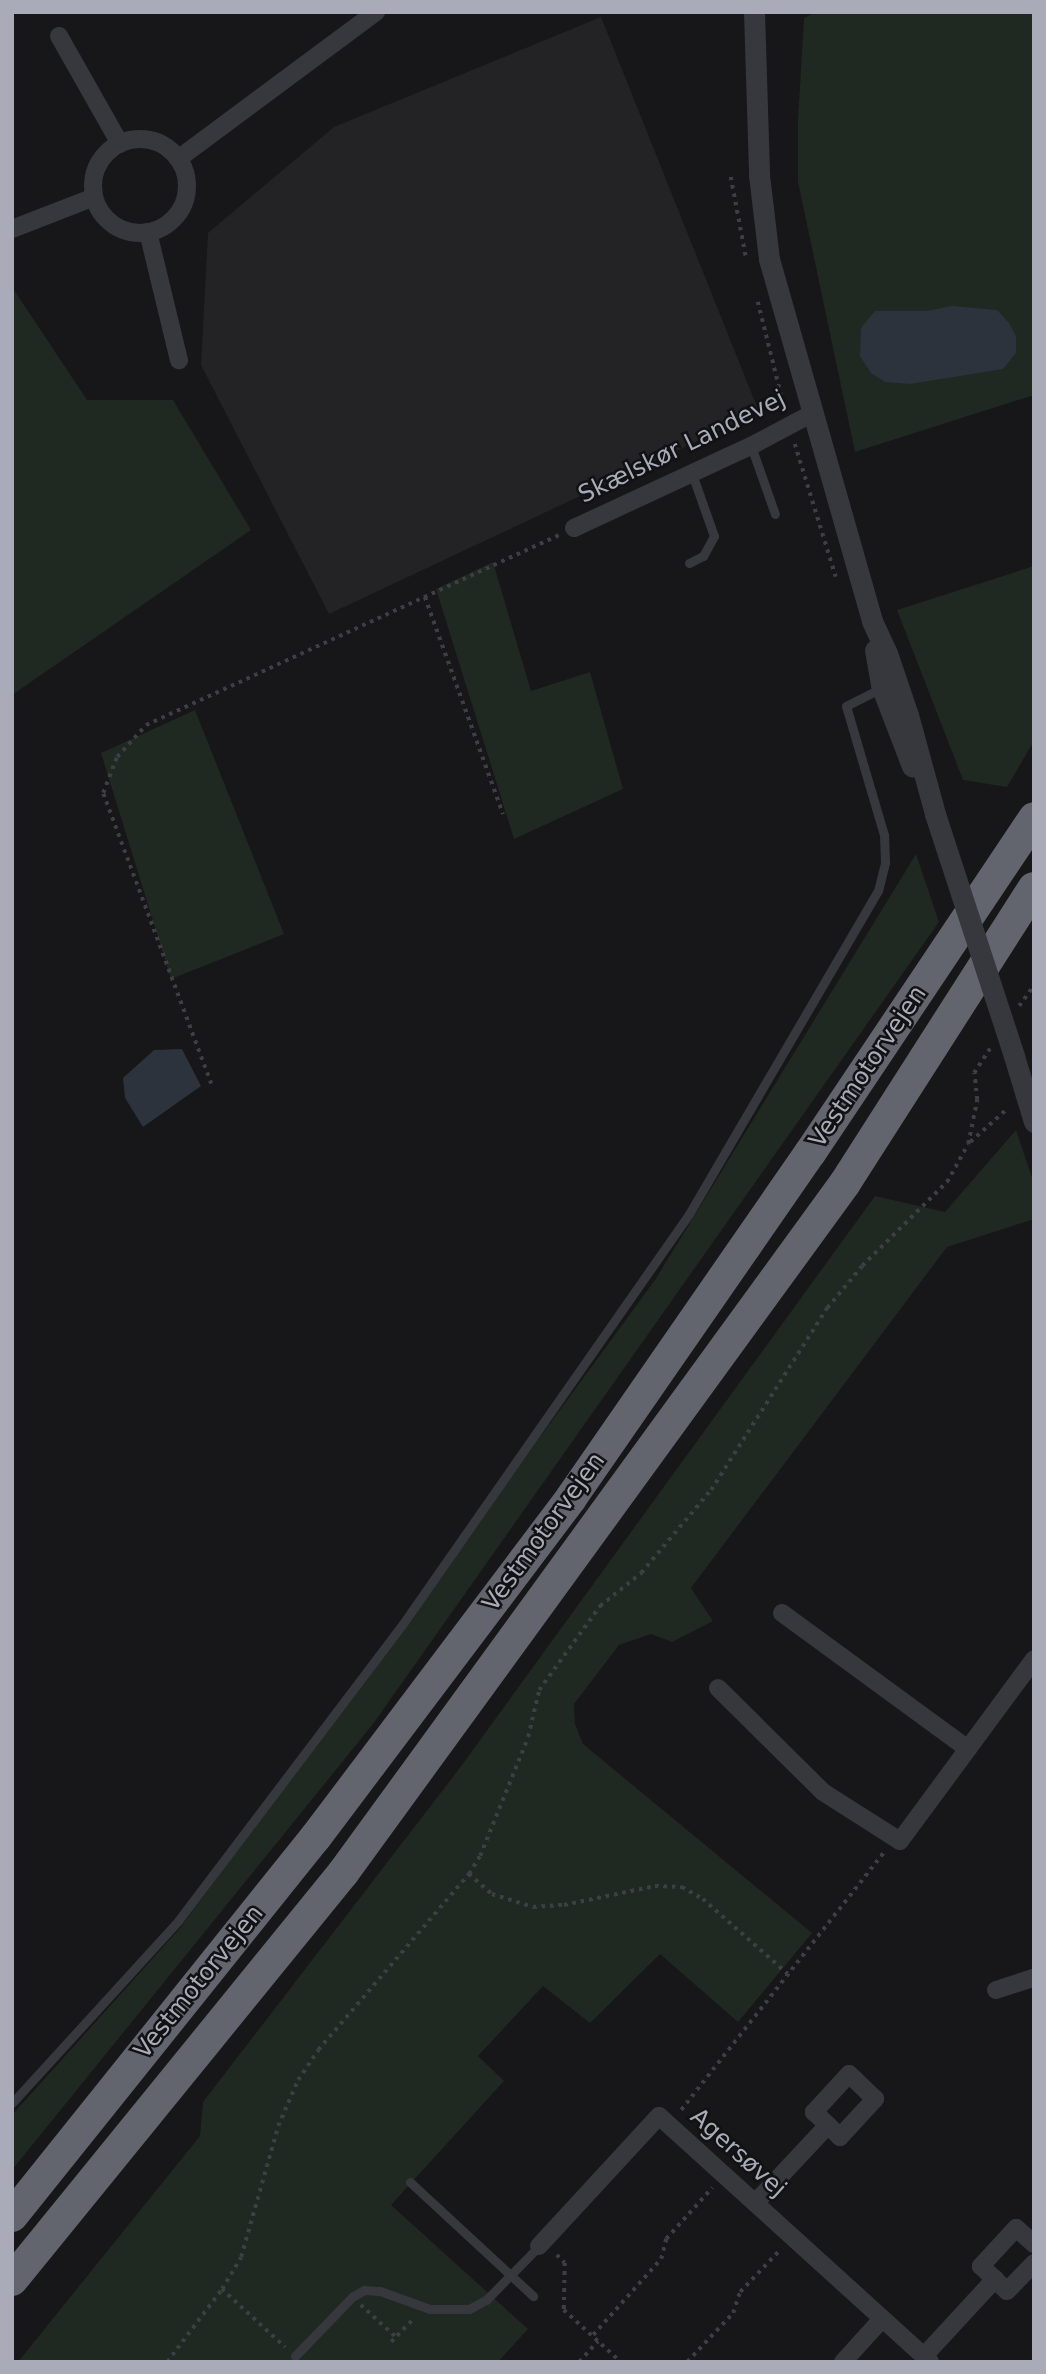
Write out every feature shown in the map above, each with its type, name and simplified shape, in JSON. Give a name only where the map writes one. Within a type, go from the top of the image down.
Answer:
[{"type":"highway","name":"Vestmotorvejen","points":[[12,2216],[315,1838],[571,1498],[810,1153],[1034,818]]},
{"type":"highway","name":"Vestmotorvejen","points":[[12,2280],[351,1861],[845,1183],[1034,888]]},
{"type":"street","points":[[178,159],[376,12]]},
{"type":"street","name":"Skælskør Landevej","points":[[754,12],[758,175],[769,259],[873,626],[882,688],[910,763],[932,806]]},
{"type":"street","points":[[59,36],[120,144]]},
{"type":"street","points":[[141,139],[152,141],[171,151],[178,159],[186,181],[183,204],[169,222],[148,232],[119,228],[103,215],[94,197],[94,176],[103,157],[120,144],[141,139]]},
{"type":"street","points":[[12,229],[94,197]]},
{"type":"street","points":[[148,232],[180,360]]},
{"type":"street","name":"Skælskør Landevej","points":[[574,528],[751,446],[813,413]]},
{"type":"street","name":"Skælskør Landevej","points":[[873,626],[887,653],[908,715],[932,806],[1034,1122]]},
{"type":"street","points":[[782,1613],[968,1749]]},
{"type":"street","points":[[718,1688],[823,1792],[900,1841],[1034,1659]]},
{"type":"street","points":[[996,1990],[1034,1978]]},
{"type":"street","name":"Agersøvej","points":[[540,2244],[659,2116],[927,2359]]},
{"type":"street","points":[[756,2202],[828,2125]]},
{"type":"street","points":[[1034,2244],[1016,2228],[981,2266],[1007,2291],[1034,2263]]},
{"type":"street","points":[[927,2359],[995,2279]]},
{"type":"street","points":[[842,2362],[882,2319]]},
{"type":"lane","points":[[751,446],[775,514]]},
{"type":"lane","points":[[689,563],[703,556],[714,536],[692,474]]},
{"type":"lane","points":[[12,2103],[178,1921],[402,1625],[689,1214],[878,891],[885,862],[884,835],[846,706],[882,688]]},
{"type":"lane","points":[[410,2182],[533,2295]]},
{"type":"lane","points":[[295,2356],[352,2297],[364,2290],[380,2291],[424,2307],[452,2311],[469,2308],[486,2300],[540,2244]]},
{"type":"path","points":[[212,1084],[103,793],[117,757],[146,725],[574,528]]},
{"type":"path","points":[[425,597],[503,814]]},
{"type":"path","points":[[1019,1007],[1034,985]]},
{"type":"path","points":[[968,1144],[977,1100],[974,1073],[996,1040]]},
{"type":"path","points":[[167,2362],[222,2289],[241,2257],[278,2126],[298,2080],[318,2050],[469,1874],[490,1835],[528,1737],[539,1690],[600,1606],[641,1573],[711,1490],[827,1308],[862,1266],[947,1182],[968,1144],[991,1121],[1026,1099]]},
{"type":"path","points":[[670,2125],[886,1850],[900,1841]]},
{"type":"path","points":[[469,1874],[492,1894],[533,1907],[564,1905],[654,1886],[682,1887],[703,1899],[788,1974]]},
{"type":"path","points":[[593,2335],[662,2259],[666,2239],[725,2174]]},
{"type":"path","points":[[687,2362],[733,2313],[740,2292],[793,2236]]},
{"type":"path","points":[[540,2244],[565,2263],[564,2310],[621,2362]]},
{"type":"path","points":[[222,2289],[295,2356]]},
{"type":"path","points":[[352,2297],[396,2337]]},
{"type":"path","points":[[391,2342],[424,2307]]},
{"type":"path","points":[[579,2362],[598,2341]]},
{"type":"shaded area","points":[[816,12],[1034,12],[1034,395],[855,452],[798,182],[798,120],[804,18]]},
{"type":"shaded area","points":[[601,17],[759,412],[329,614],[201,365],[208,233],[334,127]]},
{"type":"shaded area","points":[[12,287],[87,400],[173,400],[251,530],[12,695]]},
{"type":"shaded area","points":[[952,306],[997,310],[1009,323],[1016,336],[1016,353],[1003,369],[910,384],[885,382],[871,373],[860,356],[861,328],[875,311],[926,311]]},
{"type":"shaded area","points":[[493,562],[531,691],[590,672],[623,789],[514,839],[436,589]]},
{"type":"shaded area","points":[[1034,566],[1034,741],[1007,787],[963,780],[897,610]]},
{"type":"shaded area","points":[[195,710],[284,934],[171,979],[101,753]]},
{"type":"shaded area","points":[[916,854],[939,922],[373,1724],[12,2170],[12,2115],[181,1927],[655,1280]]},
{"type":"shaded area","points":[[182,1049],[201,1086],[143,1127],[125,1098],[123,1078],[154,1050]]},
{"type":"shaded area","points":[[1016,1130],[1034,1183],[1034,1219],[947,1247],[691,1588],[713,1621],[672,1642],[651,1634],[619,1645],[574,1704],[575,1724],[583,1744],[812,1933],[738,2022],[660,1954],[590,2023],[543,1986],[478,2056],[504,2081],[391,2205],[528,2329],[498,2362],[18,2362],[200,2136],[203,2102],[459,1769],[875,1196],[945,1212]]}]
